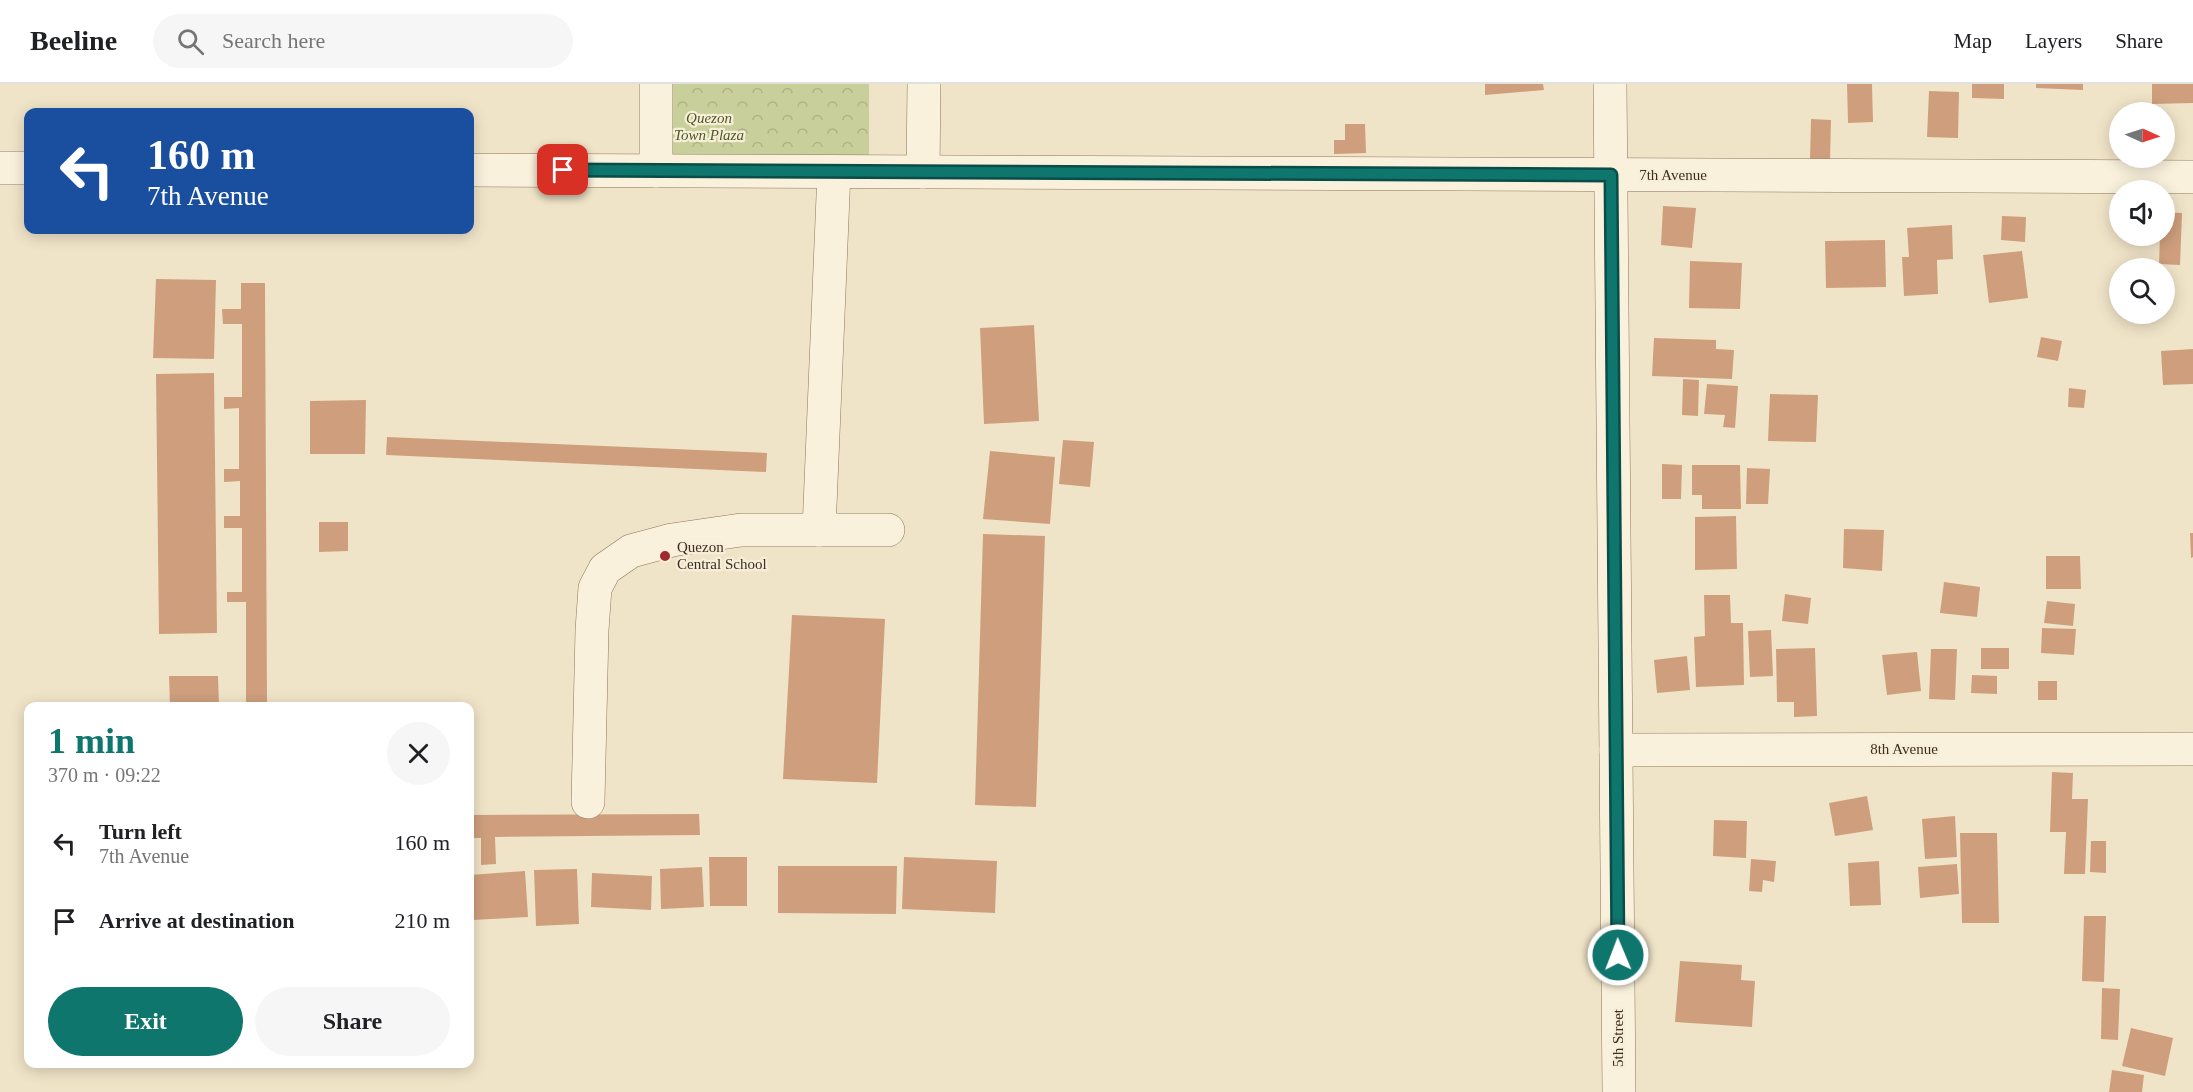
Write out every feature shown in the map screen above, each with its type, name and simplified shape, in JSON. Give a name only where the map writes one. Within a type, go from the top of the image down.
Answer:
[{"type":"street","points":[[656,84],[656,171]]},
{"type":"street","points":[[923,172],[924,84]]},
{"type":"street","name":"5th Street","points":[[1610,84],[1619,1092]]},
{"type":"street","points":[[0,168],[24,168]]},
{"type":"street","name":"7th Avenue","points":[[474,170],[2193,177]]},
{"type":"street","points":[[819,530],[834,172]]},
{"type":"street","points":[[588,802],[592,630],[595,588],[604,569],[631,551],[672,540],[741,530],[888,531]]},
{"type":"street","name":"8th Avenue","points":[[1616,750],[2193,749]]},
{"type":"green space","name":"Quezon Town Plaza","points":[[665,84],[869,84],[869,164],[665,172]]},
{"type":"building","points":[[1485,84],[1543,84],[1544,90],[1485,95]]},
{"type":"building","points":[[1847,84],[1872,84],[1873,122],[1848,123]]},
{"type":"building","points":[[1972,84],[2004,84],[2004,99],[1972,98]]},
{"type":"building","points":[[2036,84],[2083,84],[2083,90],[2036,88]]},
{"type":"building","points":[[2152,84],[2193,84],[2193,103],[2152,102]]},
{"type":"building","points":[[1929,91],[1959,92],[1958,138],[1927,137]]},
{"type":"building","points":[[1811,119],[1831,120],[1830,161],[1810,160]]},
{"type":"building","points":[[1345,124],[1365,124],[1366,153],[1334,154],[1334,140],[1345,140]]},
{"type":"building","points":[[1663,206],[1696,208],[1692,248],[1661,245]]},
{"type":"building","points":[[2175,213],[2182,213],[2180,265],[2175,265],[2175,258],[2159,258],[2160,246],[2175,246]]},
{"type":"building","points":[[2002,216],[2026,217],[2025,242],[2001,240]]},
{"type":"building","points":[[1952,225],[1953,259],[1937,260],[1938,294],[1904,296],[1902,257],[1909,257],[1907,228]]},
{"type":"building","points":[[1885,240],[1886,287],[1826,288],[1825,241]]},
{"type":"building","points":[[2022,251],[2028,298],[1989,303],[1983,255]]},
{"type":"building","points":[[1690,261],[1742,263],[1740,309],[1689,308]]},
{"type":"building","points":[[156,279],[216,280],[214,359],[153,358]]},
{"type":"building","points":[[241,283],[265,283],[267,702],[246,702],[246,602],[227,602],[227,592],[242,592],[242,528],[224,528],[224,516],[240,516],[240,481],[224,482],[224,469],[239,469],[239,408],[224,409],[224,397],[242,397],[242,324],[223,324],[222,309],[241,309]]},
{"type":"building","points":[[1034,325],[1039,421],[984,424],[980,328]]},
{"type":"building","points":[[2041,337],[2062,341],[2058,361],[2037,357]]},
{"type":"building","points":[[1654,338],[1716,340],[1716,349],[1734,350],[1732,379],[1652,376]]},
{"type":"building","points":[[2193,349],[2193,384],[2163,385],[2161,351]]},
{"type":"building","points":[[214,373],[217,633],[159,634],[156,374]]},
{"type":"building","points":[[1683,379],[1699,380],[1698,416],[1682,415]]},
{"type":"building","points":[[1707,384],[1738,386],[1735,428],[1723,427],[1725,415],[1704,414]]},
{"type":"building","points":[[2069,388],[2086,390],[2084,408],[2068,407]]},
{"type":"building","points":[[1770,394],[1818,395],[1816,442],[1768,441]]},
{"type":"building","points":[[366,400],[365,454],[310,454],[310,401]]},
{"type":"building","points":[[387,437],[767,453],[766,472],[386,455]]},
{"type":"building","points":[[1063,440],[1094,442],[1090,487],[1059,484]]},
{"type":"building","points":[[990,451],[1055,457],[1050,524],[983,519]]},
{"type":"building","points":[[1662,464],[1682,465],[1681,499],[1662,499]]},
{"type":"building","points":[[1692,465],[1740,465],[1741,509],[1702,509],[1702,495],[1692,495]]},
{"type":"building","points":[[1747,468],[1770,469],[1768,504],[1746,504]]},
{"type":"building","points":[[1736,516],[1737,569],[1695,570],[1695,517]]},
{"type":"building","points":[[319,522],[348,522],[348,551],[319,552]]},
{"type":"building","points":[[1844,529],[1884,530],[1882,571],[1843,568]]},
{"type":"building","points":[[2190,533],[2193,533],[2193,557],[2191,558]]},
{"type":"building","points":[[983,534],[1045,536],[1036,807],[975,805]]},
{"type":"building","points":[[2046,556],[2080,556],[2081,589],[2046,589]]},
{"type":"building","points":[[1944,582],[1980,587],[1977,617],[1940,613]]},
{"type":"building","points":[[1785,594],[1811,598],[1808,624],[1782,621]]},
{"type":"building","points":[[1704,595],[1730,595],[1731,623],[1743,623],[1744,685],[1696,687],[1694,637],[1705,636]]},
{"type":"building","points":[[2047,601],[2075,604],[2073,626],[2044,623]]},
{"type":"building","points":[[792,615],[885,619],[877,783],[783,779]]},
{"type":"building","points":[[2042,628],[2076,629],[2074,655],[2041,653]]},
{"type":"building","points":[[1771,630],[1773,676],[1750,677],[1748,631]]},
{"type":"building","points":[[1815,648],[1817,716],[1794,717],[1794,702],[1777,702],[1776,649]]},
{"type":"building","points":[[1981,648],[2009,648],[2009,669],[1981,669]]},
{"type":"building","points":[[1931,649],[1957,649],[1955,700],[1929,699]]},
{"type":"building","points":[[1917,652],[1921,691],[1887,695],[1882,655]]},
{"type":"building","points":[[1687,656],[1690,690],[1657,693],[1654,660]]},
{"type":"building","points":[[1972,675],[1997,676],[1997,694],[1971,693]]},
{"type":"building","points":[[169,676],[218,676],[219,702],[170,702]]},
{"type":"building","points":[[2038,681],[2057,681],[2057,700],[2038,700]]},
{"type":"building","points":[[2052,772],[2073,773],[2072,799],[2088,799],[2085,874],[2064,874],[2066,832],[2050,832]]},
{"type":"building","points":[[1867,796],[1873,830],[1835,836],[1829,803]]},
{"type":"building","points":[[699,814],[700,835],[495,837],[496,864],[481,865],[481,838],[474,838],[474,815]]},
{"type":"building","points":[[1955,816],[1957,857],[1925,859],[1922,819]]},
{"type":"building","points":[[1714,820],[1747,821],[1746,858],[1713,856]]},
{"type":"building","points":[[1960,833],[1997,833],[1999,923],[1962,923]]},
{"type":"building","points":[[2091,841],[2106,841],[2106,873],[2090,872]]},
{"type":"building","points":[[709,857],[747,857],[747,906],[710,906]]},
{"type":"building","points":[[904,857],[997,861],[995,913],[902,909]]},
{"type":"building","points":[[1751,859],[1776,861],[1774,882],[1763,880],[1762,892],[1749,891]]},
{"type":"building","points":[[1879,861],[1881,905],[1850,906],[1848,863]]},
{"type":"building","points":[[1957,864],[1959,894],[1920,898],[1918,867]]},
{"type":"building","points":[[778,866],[897,866],[896,914],[778,913]]},
{"type":"building","points":[[702,867],[704,907],[661,909],[660,869]]},
{"type":"building","points":[[577,869],[579,924],[536,926],[534,870]]},
{"type":"building","points":[[525,871],[528,917],[474,920],[474,875]]},
{"type":"building","points":[[592,873],[652,876],[651,910],[591,907]]},
{"type":"building","points":[[2084,916],[2106,916],[2104,982],[2082,981]]},
{"type":"building","points":[[1680,961],[1742,965],[1741,980],[1755,981],[1752,1027],[1675,1022]]},
{"type":"building","points":[[2102,988],[2120,989],[2118,1040],[2101,1039]]},
{"type":"building","points":[[2131,1028],[2173,1038],[2165,1076],[2122,1066]]},
{"type":"building","points":[[2112,1070],[2144,1075],[2142,1092],[2109,1092]]},
{"type":"place","name":"Quezon Central School","points":[[665,556]]},
{"type":"route","points":[[563,170],[1611,175],[1618,955]]}]
